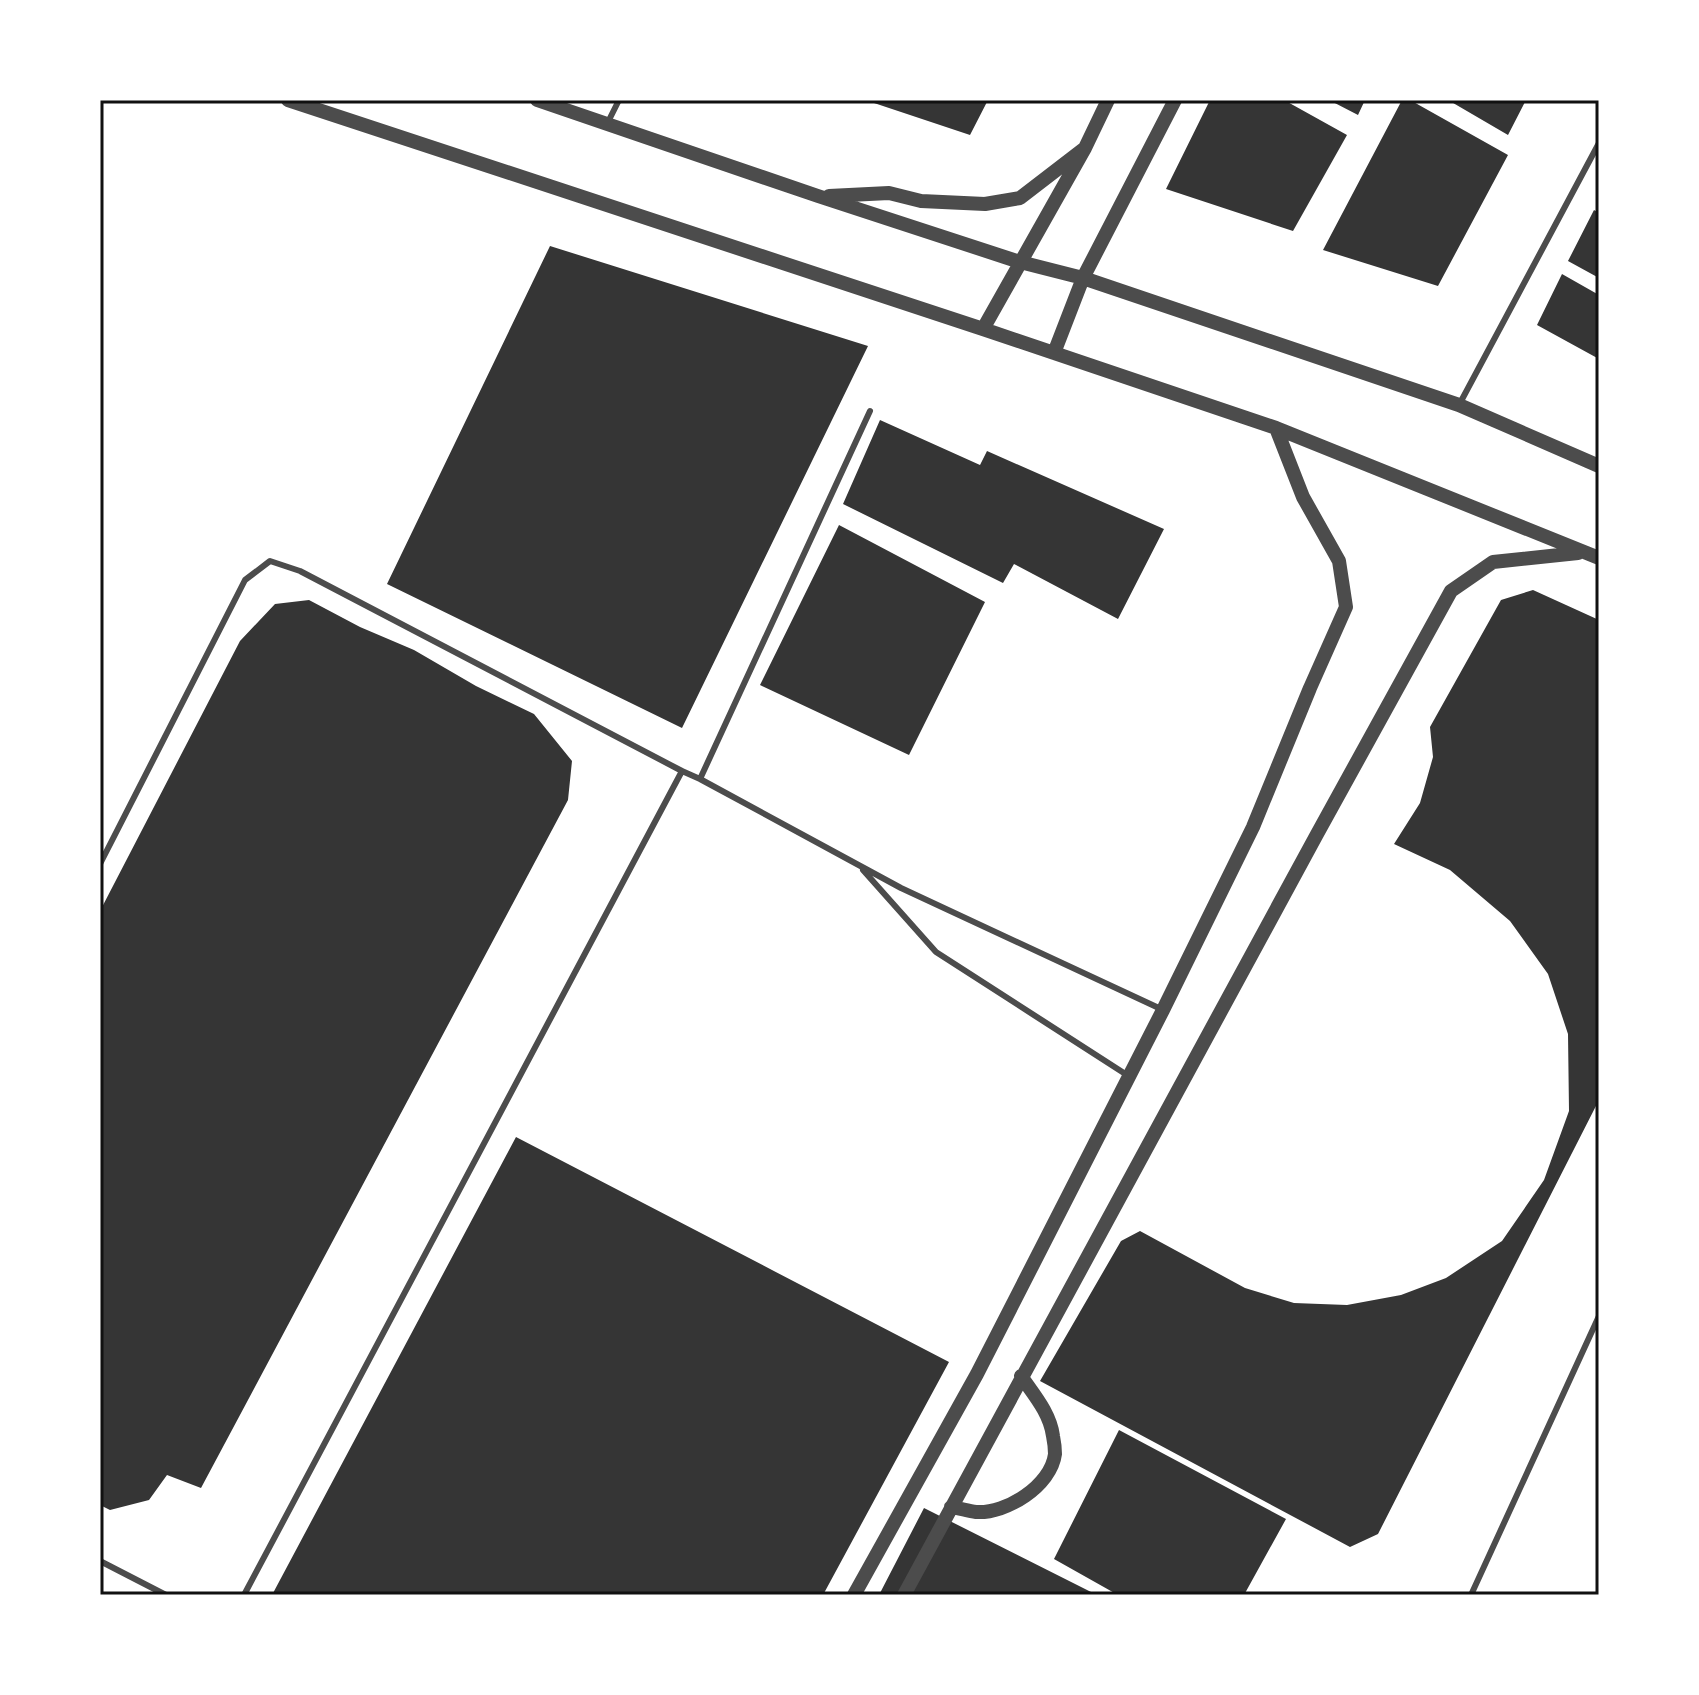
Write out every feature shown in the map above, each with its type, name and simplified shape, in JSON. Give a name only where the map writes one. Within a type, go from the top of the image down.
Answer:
[{"type":"street","points":[[288,100],[1276,428],[1599,558]]},
{"type":"street","points":[[537,100],[818,196],[1020,262],[1083,278],[1459,405],[1599,466]]},
{"type":"street","points":[[983,329],[1085,148],[1108,100]]},
{"type":"street","points":[[1054,353],[1083,278],[1175,100]]},
{"type":"street","points":[[818,196],[889,193],[921,201],[985,204],[1020,198],[1085,148]]},
{"type":"street","points":[[854,1595],[977,1374],[1163,1010],[1253,827],[1346,607],[1339,561],[1303,497],[1276,428]]},
{"type":"street","points":[[904,1595],[1451,591],[1493,562],[1582,553]]},
{"type":"street","points":[[951,1507],[978,1512],[1003,1507],[1029,1495],[1044,1480],[1055,1456],[1053,1434],[1045,1410],[1021,1376]]},
{"type":"lane","points":[[606,125],[619,100]]},
{"type":"lane","points":[[1459,405],[1599,143]]},
{"type":"lane","points":[[700,779],[870,411]]},
{"type":"lane","points":[[100,864],[245,580],[270,561],[300,571],[700,779],[901,888],[1163,1010]]},
{"type":"lane","points":[[244,1595],[682,771]]},
{"type":"lane","points":[[861,867],[936,952],[1129,1076]]},
{"type":"lane","points":[[1471,1595],[1599,1316]]},
{"type":"lane","points":[[100,1561],[166,1595]]},
{"type":"building","points":[[865,100],[988,100],[970,135]]},
{"type":"building","points":[[1210,100],[1284,100],[1347,135],[1293,231],[1166,189]]},
{"type":"building","points":[[1329,100],[1365,100],[1358,115]]},
{"type":"building","points":[[1402,100],[1410,100],[1508,155],[1438,286],[1323,250]]},
{"type":"building","points":[[1448,100],[1526,100],[1508,135]]},
{"type":"building","points":[[1594,210],[1599,213],[1599,278],[1568,261]]},
{"type":"building","points":[[550,246],[868,346],[682,728],[387,584]]},
{"type":"building","points":[[1562,274],[1599,295],[1599,359],[1537,325]]},
{"type":"building","points":[[880,420],[980,465],[987,451],[1164,529],[1118,619],[1014,564],[1003,583],[843,504]]},
{"type":"building","points":[[839,525],[985,602],[909,755],[760,685]]},
{"type":"building","points":[[1533,590],[1599,620],[1599,1100],[1378,1534],[1350,1547],[1040,1381],[1121,1241],[1140,1231],[1245,1288],[1294,1303],[1347,1305],[1401,1295],[1446,1278],[1502,1241],[1544,1180],[1569,1111],[1568,1034],[1548,974],[1510,921],[1450,870],[1394,844],[1420,803],[1433,757],[1430,727],[1501,600]]},
{"type":"building","points":[[309,600],[360,627],[414,650],[476,686],[534,714],[572,761],[568,800],[201,1488],[167,1475],[149,1500],[110,1510],[100,1505],[100,911],[240,641],[275,604]]},
{"type":"building","points":[[516,1137],[949,1362],[823,1595],[272,1595]]},
{"type":"building","points":[[1119,1430],[1286,1519],[1244,1595],[1118,1595],[1054,1559]]},
{"type":"building","points":[[924,1508],[1097,1595],[879,1595]]}]
